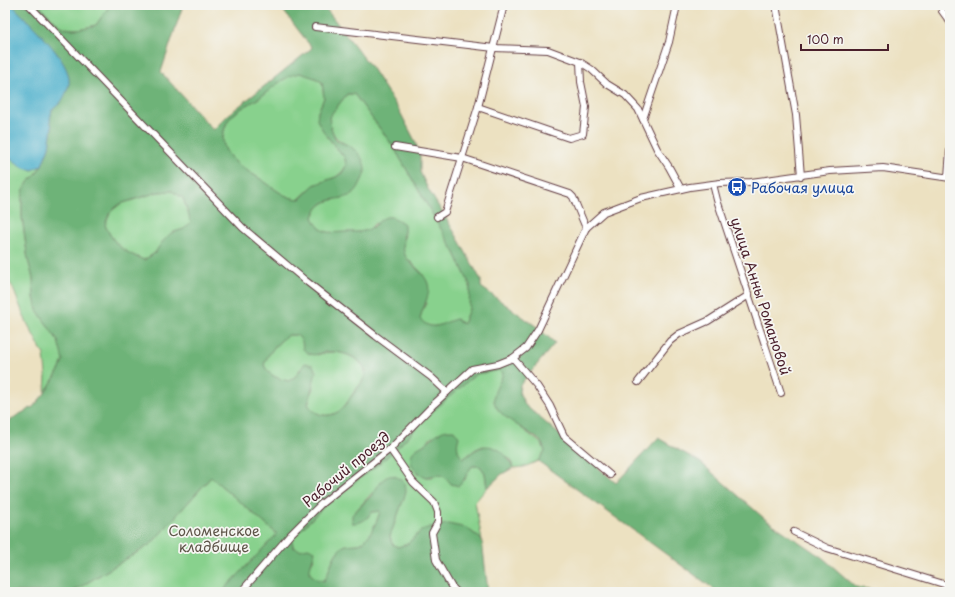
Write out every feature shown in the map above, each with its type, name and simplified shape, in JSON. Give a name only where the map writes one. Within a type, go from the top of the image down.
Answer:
[{"type":"street","points":[[29,5],[242,228],[306,281],[431,377],[447,392]]},
{"type":"street","points":[[437,217],[445,212],[478,107],[504,5]]},
{"type":"street","points":[[643,119],[669,42],[677,5]]},
{"type":"street","points":[[776,5],[796,115],[801,176]]},
{"type":"street","points":[[941,5],[942,11],[950,22]]},
{"type":"street","points":[[315,27],[494,48],[548,50],[580,62],[591,69],[607,84],[625,95],[638,109],[657,149],[669,166],[681,189]]},
{"type":"street","points":[[478,107],[569,138],[583,134],[586,107],[580,62]]},
{"type":"street","points":[[395,147],[462,158],[570,194],[586,228]]},
{"type":"street","points":[[610,475],[564,436],[550,406],[537,386],[513,358],[526,348],[538,330],[586,228],[604,212],[616,206],[641,198],[681,189],[714,184],[751,182],[830,171],[883,168],[949,177],[950,150]]},
{"type":"street","name":"улица Анны Романовой","points":[[714,184],[717,200],[781,393]]},
{"type":"street","points":[[638,382],[670,341],[679,334],[708,321],[749,295]]},
{"type":"street","name":"Рабочий проезд","points":[[241,592],[290,535],[321,504],[390,449],[472,369],[498,364],[513,358]]},
{"type":"street","points":[[390,449],[413,482],[434,502],[438,512],[438,522],[432,533],[436,560],[451,586],[457,592]]},
{"type":"street","points":[[794,532],[827,548],[950,586]]},
{"type":"green space","points":[[12,5],[39,5],[58,24],[69,29],[76,29],[96,25],[110,5],[183,5],[161,72],[213,130],[228,115],[312,48],[279,5],[323,5],[371,67],[399,110],[414,139],[420,155],[420,172],[428,189],[481,280],[481,287],[537,327],[555,343],[520,385],[519,392],[525,405],[616,483],[658,438],[700,462],[765,519],[823,558],[856,587],[890,592],[718,592],[538,461],[545,451],[541,442],[536,437],[504,416],[494,403],[494,396],[503,373],[500,370],[476,374],[428,415],[400,445],[375,467],[331,499],[292,539],[293,547],[300,550],[308,548],[315,551],[310,574],[317,579],[324,581],[334,557],[339,550],[346,545],[359,544],[366,539],[375,525],[380,511],[372,512],[364,520],[355,523],[352,523],[352,515],[370,497],[384,478],[393,476],[405,483],[406,491],[390,536],[392,544],[398,547],[407,544],[421,531],[430,527],[448,524],[467,528],[482,540],[488,592],[222,592],[277,534],[211,477],[151,544],[72,592],[5,592],[5,425],[16,416],[33,407],[45,393],[60,369],[63,360],[58,341],[37,310],[22,217],[22,198],[24,189],[42,165],[49,147],[52,128],[50,119],[52,109],[62,101],[60,57]],"holes":[[[300,73],[322,82],[324,98],[318,112],[317,120],[325,134],[345,158],[346,166],[342,173],[336,177],[314,185],[300,199],[289,197],[275,190],[234,161],[228,155],[223,140],[224,131],[228,120],[231,117],[278,83]],[[347,94],[354,94],[393,146],[455,253],[470,285],[469,309],[463,324],[456,319],[433,326],[420,319],[428,294],[428,283],[425,277],[405,255],[403,247],[404,224],[396,219],[386,217],[370,229],[364,231],[330,232],[322,229],[316,223],[313,217],[318,208],[323,203],[330,200],[350,196],[360,184],[365,172],[363,161],[359,154],[351,147],[335,138],[329,117]],[[172,191],[183,198],[191,222],[184,229],[171,233],[162,242],[155,253],[144,260],[120,247],[112,238],[105,225],[110,212],[120,204],[158,192]],[[289,335],[297,335],[302,341],[303,349],[312,355],[325,352],[342,353],[354,358],[363,365],[365,370],[364,379],[342,409],[333,414],[324,415],[315,412],[308,404],[316,372],[313,365],[305,363],[296,376],[289,381],[278,378],[268,372],[264,365],[268,356],[281,340]]]},
{"type":"green space","points":[[39,5],[110,5],[96,25],[85,28],[69,29],[58,24]]},
{"type":"green space","points":[[300,73],[308,74],[322,82],[324,98],[318,112],[325,134],[345,158],[346,166],[336,177],[314,185],[299,199],[294,199],[284,195],[234,161],[228,155],[223,140],[226,124],[230,118],[278,83],[288,77]]},
{"type":"green space","points":[[347,94],[354,94],[393,146],[455,253],[470,285],[469,309],[463,324],[429,326],[420,319],[426,304],[423,274],[405,256],[403,248],[405,232],[375,223],[370,229],[363,232],[330,233],[322,230],[316,225],[313,217],[320,206],[329,201],[353,195],[351,147],[335,136],[331,128],[329,117]]},
{"type":"green space","points":[[5,155],[24,168],[33,170],[42,165],[29,181],[22,198],[22,217],[37,310],[59,341],[63,360],[60,369],[45,393],[46,374],[44,355],[26,321],[12,286],[5,277]]},
{"type":"green space","points":[[172,191],[183,198],[191,222],[184,229],[171,233],[162,242],[155,253],[144,260],[125,251],[116,243],[105,225],[110,212],[120,204],[158,192]]},
{"type":"green space","points":[[289,335],[297,335],[317,355],[329,352],[338,352],[355,358],[363,365],[365,374],[363,380],[342,409],[328,415],[315,412],[308,404],[313,388],[300,369],[296,376],[289,381],[274,376],[268,372],[264,365],[271,352],[281,340]]},
{"type":"green space","points":[[500,370],[503,373],[494,395],[498,410],[542,444],[545,451],[538,461],[524,467],[513,468],[511,460],[491,447],[483,446],[476,449],[463,459],[458,453],[457,445],[432,436],[414,452],[417,473],[424,477],[432,477],[439,474],[465,480],[467,472],[472,466],[480,466],[485,473],[487,488],[475,502],[482,540],[467,528],[421,531],[407,544],[398,547],[392,544],[390,536],[404,498],[374,491],[352,515],[367,518],[372,512],[380,511],[375,525],[366,539],[359,544],[346,545],[339,550],[334,557],[324,581],[316,579],[310,575],[309,567],[314,559],[293,547],[292,539],[331,499],[375,467],[400,445],[428,415],[476,374]]},
{"type":"green space","points":[[446,430],[454,430],[459,437],[458,448],[463,459],[479,448],[487,446],[497,449],[505,455],[513,468],[502,474],[487,488],[485,473],[480,466],[472,466],[459,486],[451,484],[445,477],[439,475],[424,477],[412,466],[410,459],[411,455],[415,450],[434,436]]},
{"type":"green space","name":"Соломенское кладбище","points":[[211,477],[277,534],[222,592],[72,592],[151,544]]},
{"type":"water","points":[[5,5],[12,5],[48,42],[64,64],[68,75],[69,84],[66,93],[60,103],[52,110],[50,119],[52,128],[49,147],[42,165],[33,170],[24,168],[5,155]]},
{"type":"place","name":"Рабочая улица","points":[[737,187]]}]
